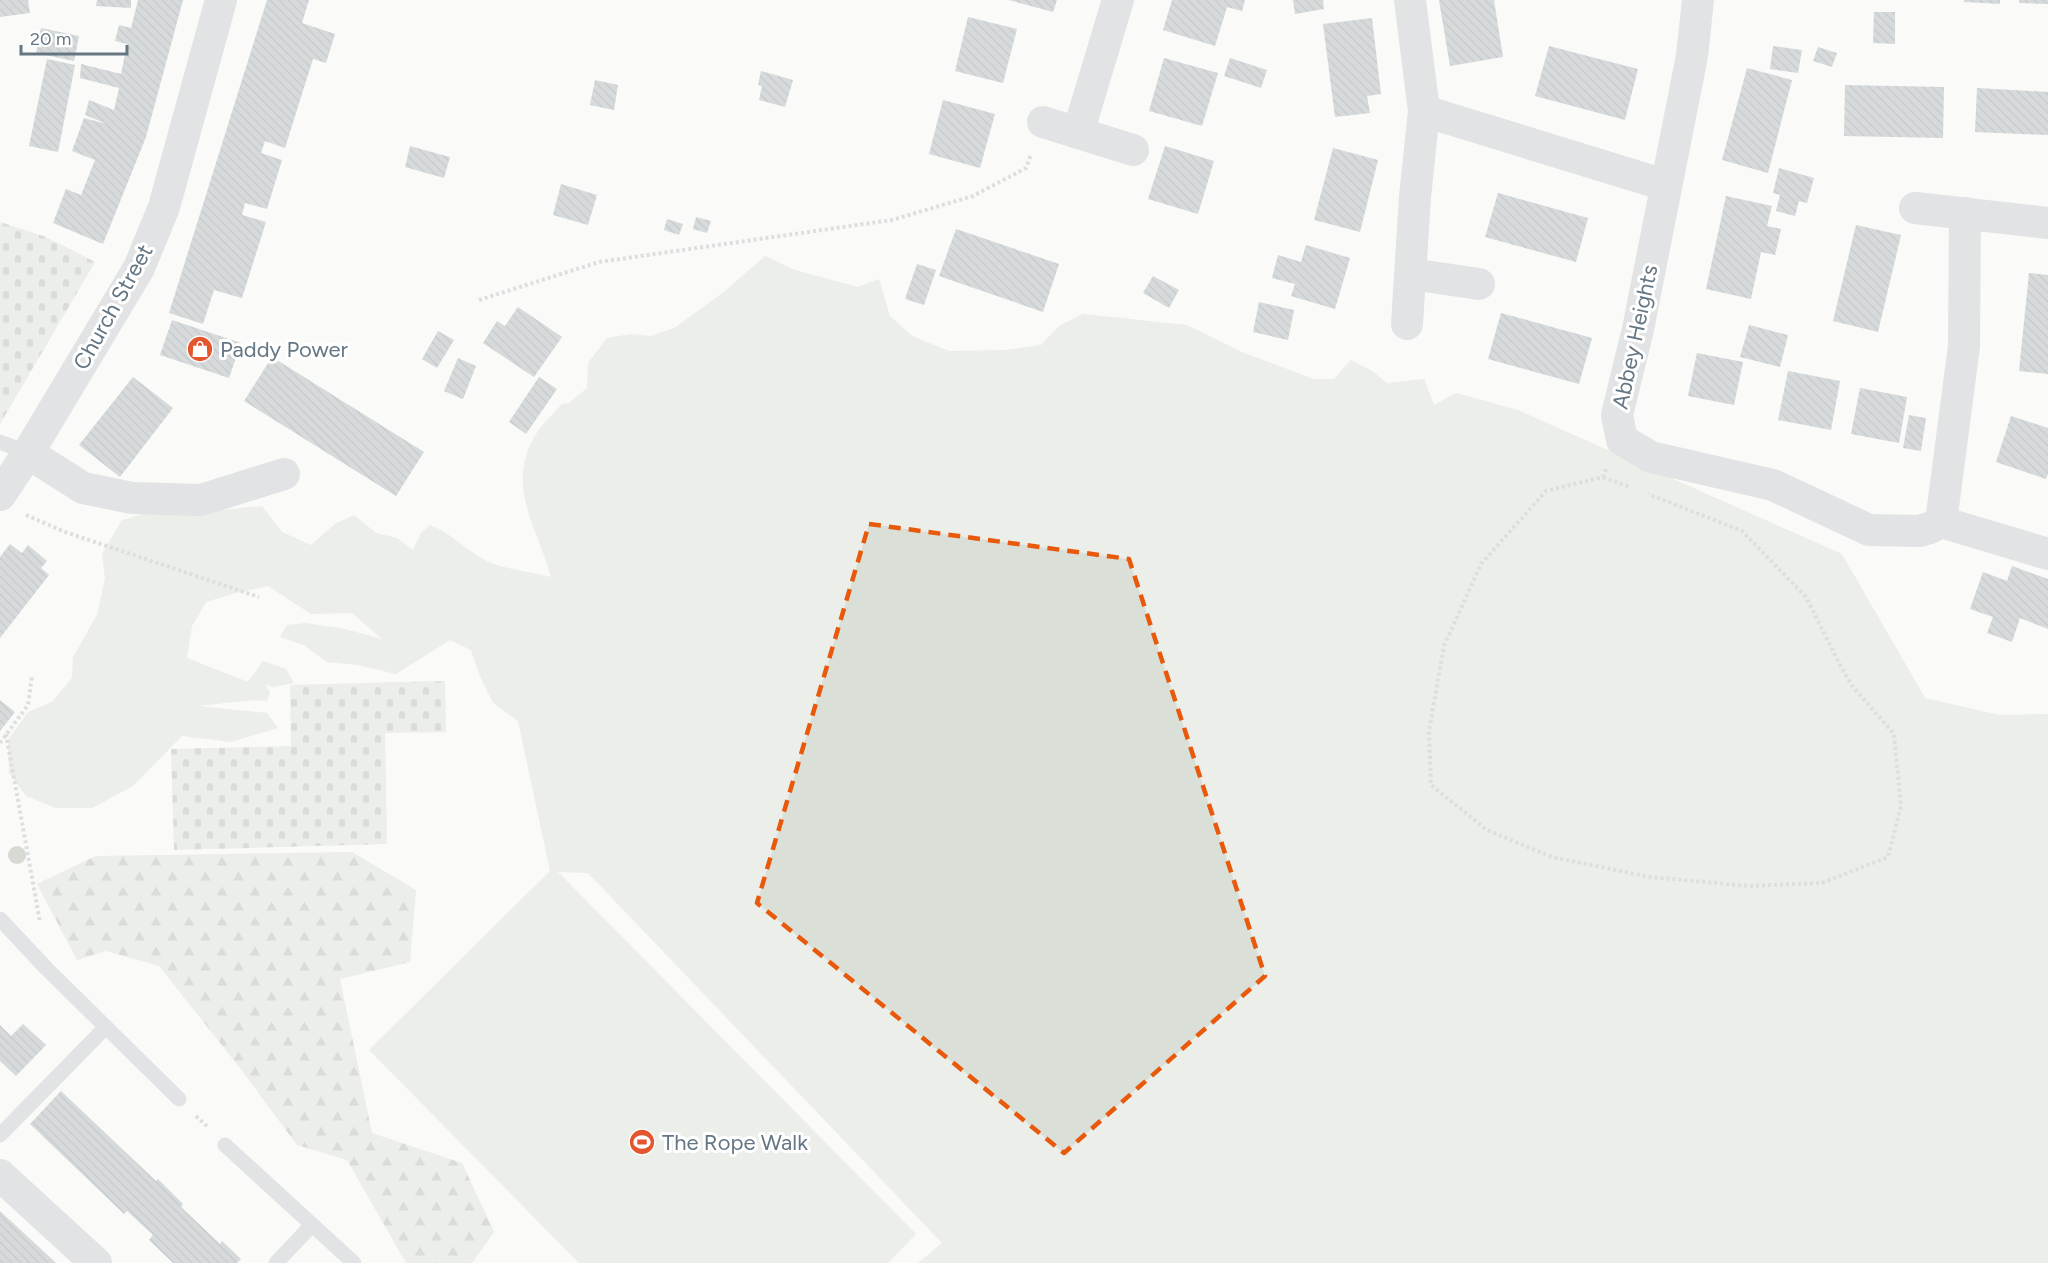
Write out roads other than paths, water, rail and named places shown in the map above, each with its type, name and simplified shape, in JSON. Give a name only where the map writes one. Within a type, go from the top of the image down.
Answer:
[{"type":"street","name":"Church Street","points":[[8,503],[14,447],[139,268],[164,207],[221,0]]},
{"type":"street","points":[[1078,133],[1118,0]]},
{"type":"street","points":[[1407,324],[1412,274],[1415,197],[1424,111],[1410,0]]},
{"type":"street","name":"Abbey Heights","points":[[1698,0],[1692,56],[1638,329],[1617,415],[1622,440],[1651,457],[1773,485],[1869,530],[1919,531],[1941,522]]},
{"type":"street","points":[[1424,111],[1665,185]]},
{"type":"street","points":[[1042,122],[1133,150]]},
{"type":"street","points":[[1915,208],[2048,223]]},
{"type":"street","points":[[1965,213],[1964,346],[1941,522],[2048,554]]},
{"type":"street","points":[[1412,274],[1479,284]]},
{"type":"street","points":[[14,447],[84,488],[132,498],[201,500],[284,474]]},
{"type":"street","points":[[0,1175],[96,1263]]},
{"type":"lane","points":[[0,919],[49,971],[179,1099]]},
{"type":"lane","points":[[0,1135],[106,1028]]},
{"type":"lane","points":[[225,1145],[354,1263]]},
{"type":"lane","points":[[276,1263],[312,1224]]},
{"type":"place","name":"Paddy Power","points":[[200,349]]},
{"type":"place","name":"The Rope Walk","points":[[642,1142]]}]
